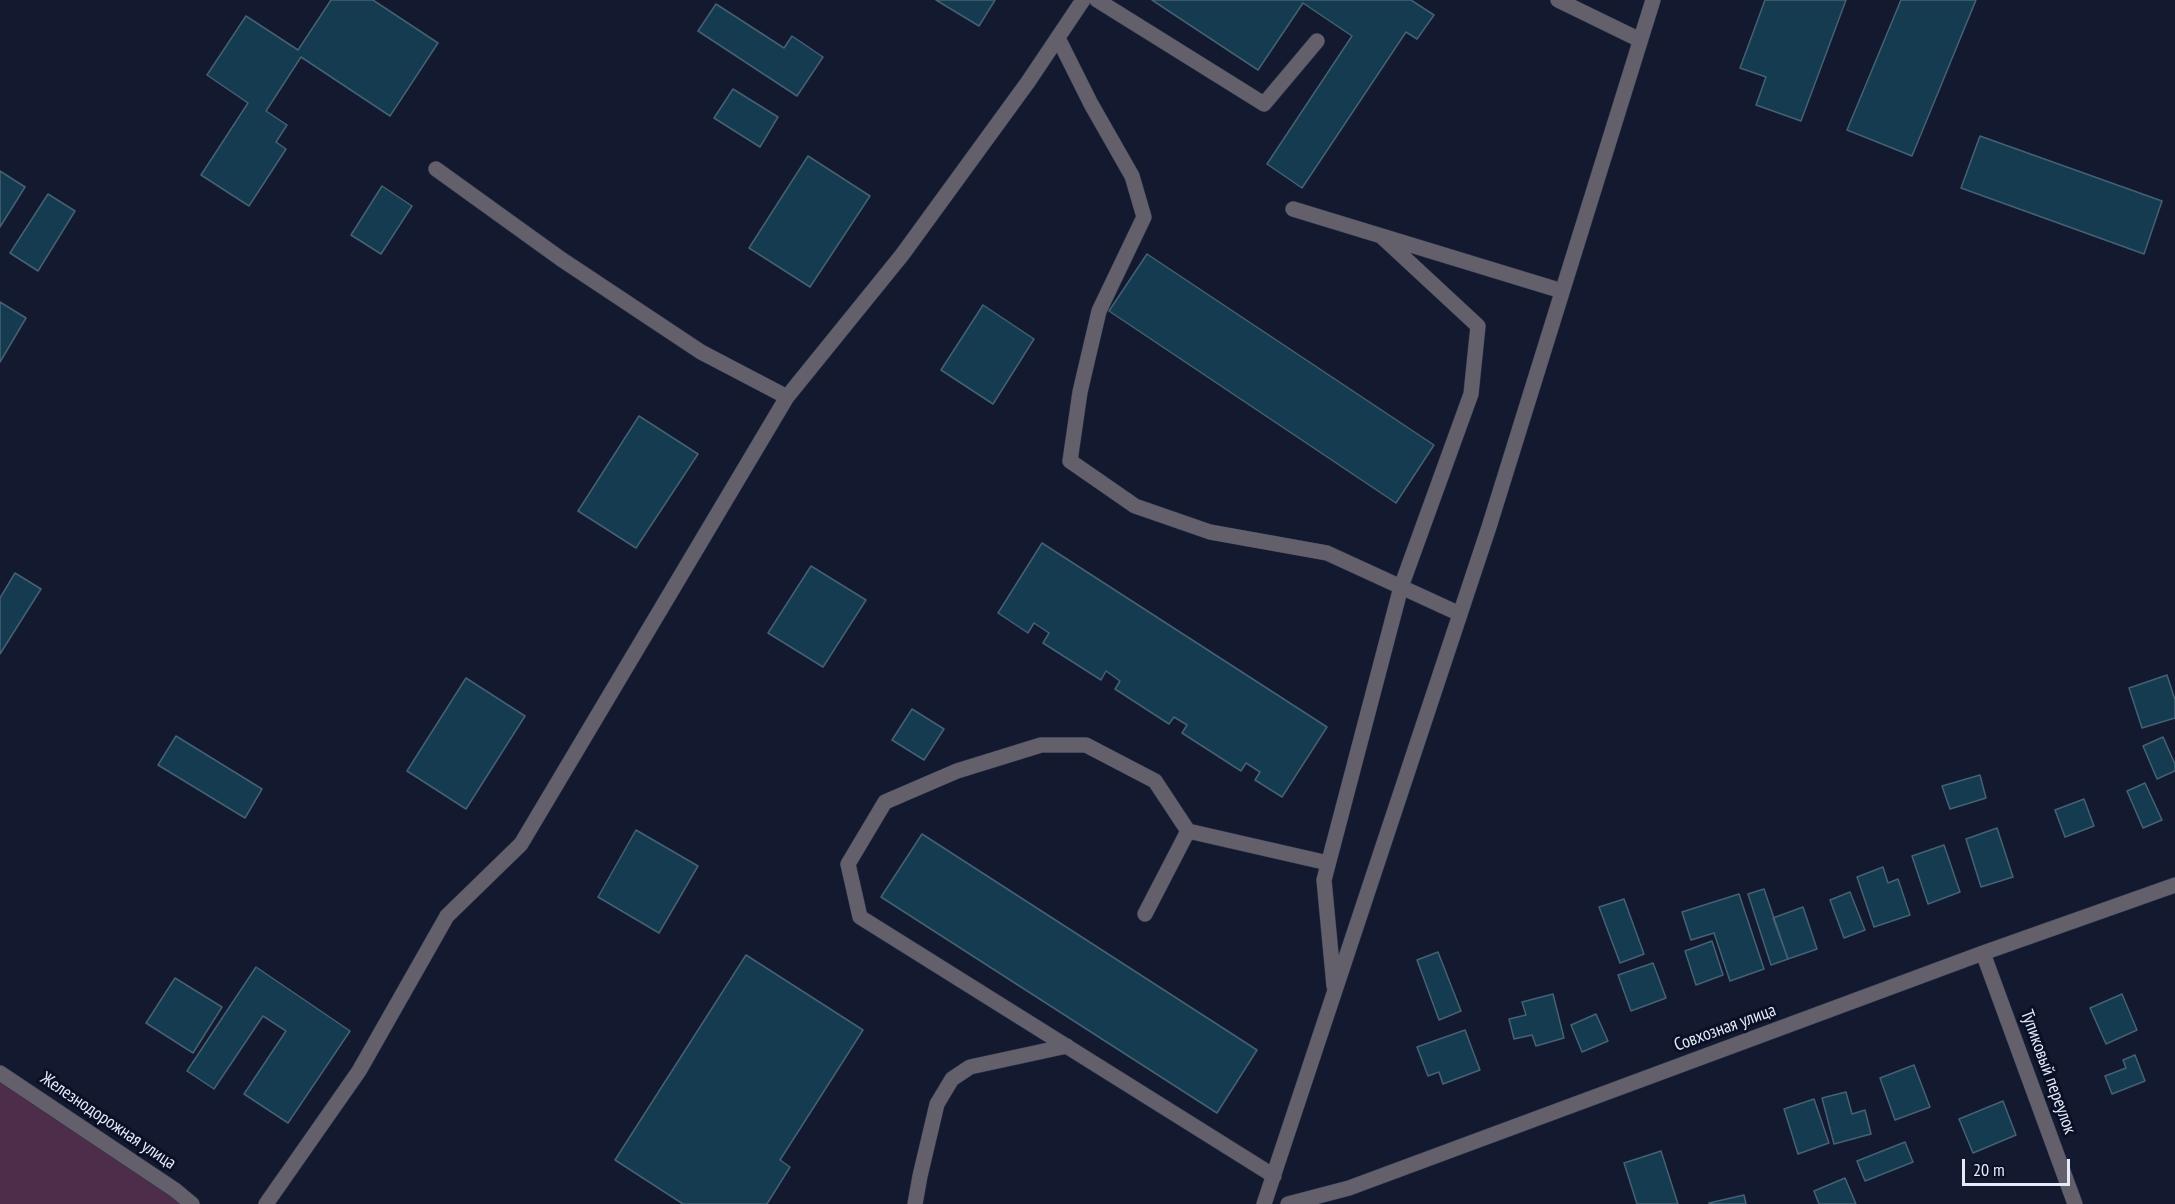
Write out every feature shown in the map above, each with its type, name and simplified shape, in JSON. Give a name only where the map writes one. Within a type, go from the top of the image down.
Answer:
[{"type":"street","points":[[266,1204],[359,1071],[447,916],[521,844],[787,397],[902,255],[1029,82],[1083,0]]},
{"type":"street","points":[[1097,0],[1264,104],[1317,41]]},
{"type":"street","points":[[1558,0],[1641,40]]},
{"type":"street","points":[[1264,1204],[1460,614],[1653,0]]},
{"type":"street","points":[[1058,38],[1091,104],[1132,176],[1144,217],[1099,311],[1080,392],[1070,461],[1135,506],[1210,532],[1327,553],[1460,614]]},
{"type":"street","points":[[436,169],[561,259],[701,352],[787,397]]},
{"type":"street","points":[[1293,209],[1563,291]]},
{"type":"street","points":[[1334,993],[1324,880],[1401,587],[1471,394],[1478,326],[1381,236]]},
{"type":"street","points":[[1274,1176],[860,917],[848,864],[885,802],[957,771],[1041,745],[1086,745],[1155,781],[1188,831],[1328,863]]},
{"type":"street","points":[[1145,914],[1188,831]]},
{"type":"street","name":"Совхозная улица","points":[[1288,1204],[1360,1184],[1983,953],[2175,885]]},
{"type":"street","name":"Тупиковый переулок","points":[[1983,953],[2075,1204]]},
{"type":"street","points":[[915,1204],[938,1104],[952,1079],[970,1067],[1067,1046]]},
{"type":"street","name":"Железнодорожная улица","points":[[0,1073],[175,1190],[192,1204]]},
{"type":"shaded area","points":[[0,1073],[192,1204],[0,1204]]},
{"type":"building","points":[[331,0],[373,0],[438,43],[390,116],[301,57],[266,111],[287,125],[276,142],[286,149],[249,206],[201,175],[248,103],[207,75],[246,16],[298,50]]},
{"type":"building","points":[[936,0],[995,0],[979,26]]},
{"type":"building","points":[[1152,0],[1411,0],[1434,15],[1417,39],[1406,32],[1302,188],[1267,164],[1352,36],[1303,3],[1258,70]]},
{"type":"building","points":[[1765,0],[1846,0],[1801,121],[1756,105],[1766,77],[1740,68]]},
{"type":"building","points":[[1901,0],[1976,0],[1912,156],[1847,130]]},
{"type":"building","points":[[716,4],[784,48],[792,36],[823,57],[797,96],[698,31]]},
{"type":"building","points":[[733,89],[778,117],[760,147],[714,118]]},
{"type":"building","points":[[1980,136],[2162,201],[2144,254],[1961,188]]},
{"type":"building","points":[[808,156],[870,196],[810,287],[749,248]]},
{"type":"building","points":[[0,171],[25,187],[0,227]]},
{"type":"building","points":[[382,186],[412,206],[381,254],[351,235]]},
{"type":"building","points":[[48,194],[75,211],[38,271],[10,253]]},
{"type":"building","points":[[1147,254],[1434,445],[1396,503],[1109,311]]},
{"type":"building","points":[[0,302],[26,318],[0,362]]},
{"type":"building","points":[[983,305],[1034,339],[993,404],[941,370]]},
{"type":"building","points":[[639,416],[698,454],[636,548],[578,511]]},
{"type":"building","points":[[1042,543],[1327,727],[1282,797],[1255,780],[1260,772],[1246,763],[1241,771],[1182,733],[1187,725],[1174,717],[1169,724],[1115,689],[1120,681],[1106,671],[1101,680],[1043,643],[1049,633],[1034,623],[1028,633],[998,613]]},
{"type":"building","points":[[811,566],[866,600],[823,667],[768,633]]},
{"type":"building","points":[[15,573],[41,589],[0,654],[0,598]]},
{"type":"building","points":[[2167,675],[2175,700],[2175,718],[2142,728],[2129,688]]},
{"type":"building","points":[[466,678],[525,716],[466,809],[407,771]]},
{"type":"building","points":[[912,709],[944,729],[924,760],[892,740]]},
{"type":"building","points":[[176,736],[262,789],[245,818],[158,765]]},
{"type":"building","points":[[2163,737],[2175,764],[2175,771],[2157,779],[2143,746]]},
{"type":"building","points":[[1980,775],[1986,798],[1950,809],[1942,786]]},
{"type":"building","points":[[2145,783],[2162,820],[2143,828],[2127,791]]},
{"type":"building","points":[[2084,799],[2094,826],[2065,837],[2055,810]]},
{"type":"building","points":[[1997,828],[2013,877],[1981,887],[1966,839]]},
{"type":"building","points":[[636,830],[698,866],[659,933],[598,897]]},
{"type":"building","points":[[922,834],[1257,1050],[1217,1113],[881,897]]},
{"type":"building","points":[[1944,845],[1960,892],[1928,904],[1912,856]]},
{"type":"building","points":[[1883,867],[1888,883],[1898,879],[1910,915],[1874,927],[1857,877]]},
{"type":"building","points":[[1764,889],[1788,959],[1771,965],[1748,894]]},
{"type":"building","points":[[1850,892],[1865,930],[1844,938],[1830,900]]},
{"type":"building","points":[[1739,894],[1764,969],[1730,981],[1714,933],[1691,940],[1682,912]]},
{"type":"building","points":[[1624,899],[1644,954],[1620,963],[1599,907]]},
{"type":"building","points":[[1803,907],[1817,949],[1788,959],[1773,918]]},
{"type":"building","points":[[1712,941],[1723,975],[1696,985],[1685,951]]},
{"type":"building","points":[[1438,952],[1461,1011],[1439,1020],[1417,960]]},
{"type":"building","points":[[746,955],[863,1030],[780,1160],[790,1167],[767,1204],[683,1204],[615,1160]]},
{"type":"building","points":[[1653,963],[1666,998],[1631,1011],[1618,975]]},
{"type":"building","points":[[256,967],[350,1031],[288,1123],[244,1094],[286,1031],[263,1016],[214,1089],[187,1071]]},
{"type":"building","points":[[175,978],[222,1007],[193,1053],[146,1023]]},
{"type":"building","points":[[1553,994],[1564,1038],[1536,1046],[1532,1035],[1514,1039],[1509,1019],[1526,1015],[1522,1002]]},
{"type":"building","points":[[2122,994],[2137,1030],[2106,1044],[2090,1008]]},
{"type":"building","points":[[1596,1014],[1608,1041],[1582,1052],[1571,1025]]},
{"type":"building","points":[[1465,1030],[1480,1070],[1443,1084],[1439,1072],[1428,1076],[1417,1047]]},
{"type":"building","points":[[2135,1055],[2145,1081],[2112,1094],[2105,1076],[2126,1068],[2123,1060]]},
{"type":"building","points":[[1914,1065],[1930,1107],[1895,1120],[1880,1078]]},
{"type":"building","points":[[1846,1092],[1852,1114],[1865,1110],[1871,1134],[1834,1144],[1822,1098]]},
{"type":"building","points":[[1814,1099],[1829,1143],[1798,1154],[1784,1109]]},
{"type":"building","points":[[2003,1101],[2016,1135],[1973,1153],[1959,1119]]},
{"type":"building","points":[[1905,1142],[1913,1162],[1865,1181],[1857,1161]]},
{"type":"building","points":[[1661,1151],[1678,1204],[1637,1204],[1624,1163]]},
{"type":"building","points":[[1845,1178],[1856,1204],[1819,1204],[1814,1191]]},
{"type":"building","points":[[1744,1195],[1746,1204],[1709,1204],[1709,1203]]}]
